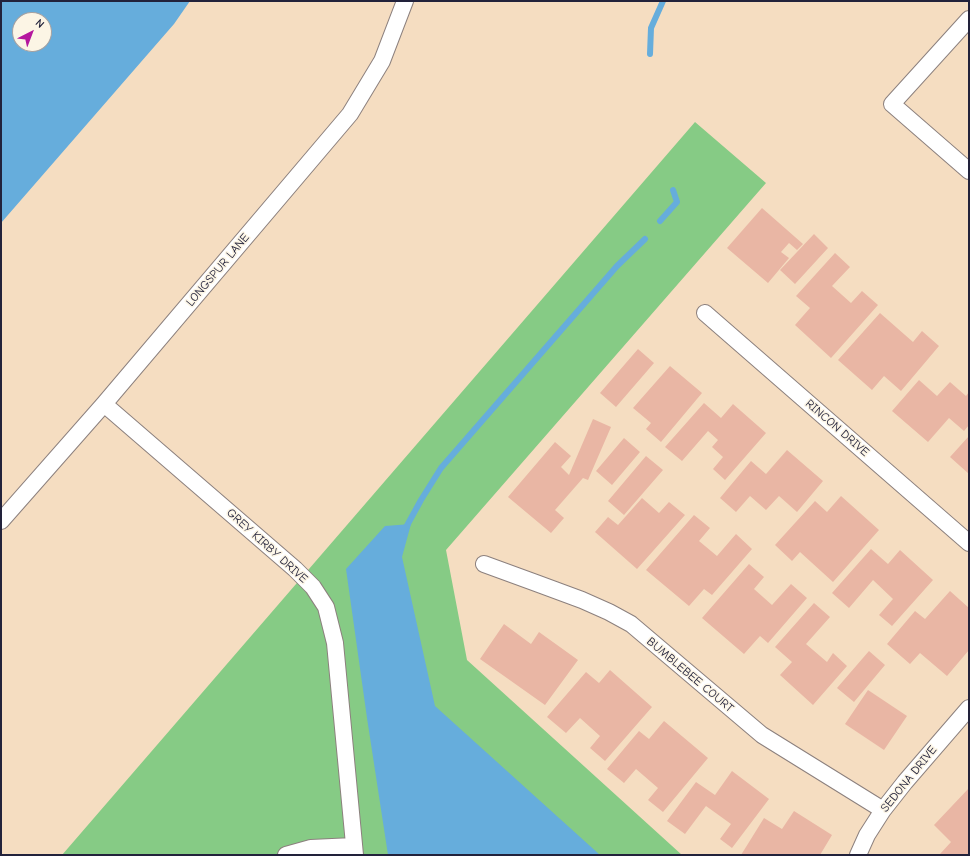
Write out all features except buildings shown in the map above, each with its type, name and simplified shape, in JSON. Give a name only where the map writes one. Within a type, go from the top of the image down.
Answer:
[{"type":"street","name":"LONGSPUR LANE","points":[[1,520],[104,404],[350,114],[382,61],[405,1]]},
{"type":"street","points":[[969,19],[892,104],[969,172]]},
{"type":"street","name":"RINCON DRIVE","points":[[705,313],[969,543]]},
{"type":"street","name":"GREY KIRBY DRIVE","points":[[104,404],[295,569],[312,587],[326,608],[335,643],[354,850]]},
{"type":"street","name":"BUMBLEBEE COURT","points":[[484,564],[582,600],[631,624],[762,735],[883,810]]},
{"type":"street","name":"SEDONA DRIVE","points":[[858,855],[867,835],[883,810],[905,782],[969,708]]},
{"type":"street","points":[[286,855],[311,848],[354,850]]},
{"type":"green space","points":[[695,122],[766,183],[446,550],[467,660],[682,855],[62,855]]},
{"type":"water","points":[[1,1],[190,1],[174,24],[1,223]]},
{"type":"water","points":[[411,524],[402,557],[435,706],[600,855],[388,855],[346,569],[385,526]]},
{"type":"waterway","points":[[650,54],[651,28],[663,1]]},
{"type":"waterway","points":[[660,221],[677,202],[673,190]]},
{"type":"waterway","points":[[404,531],[441,468],[617,266],[645,239]]}]
